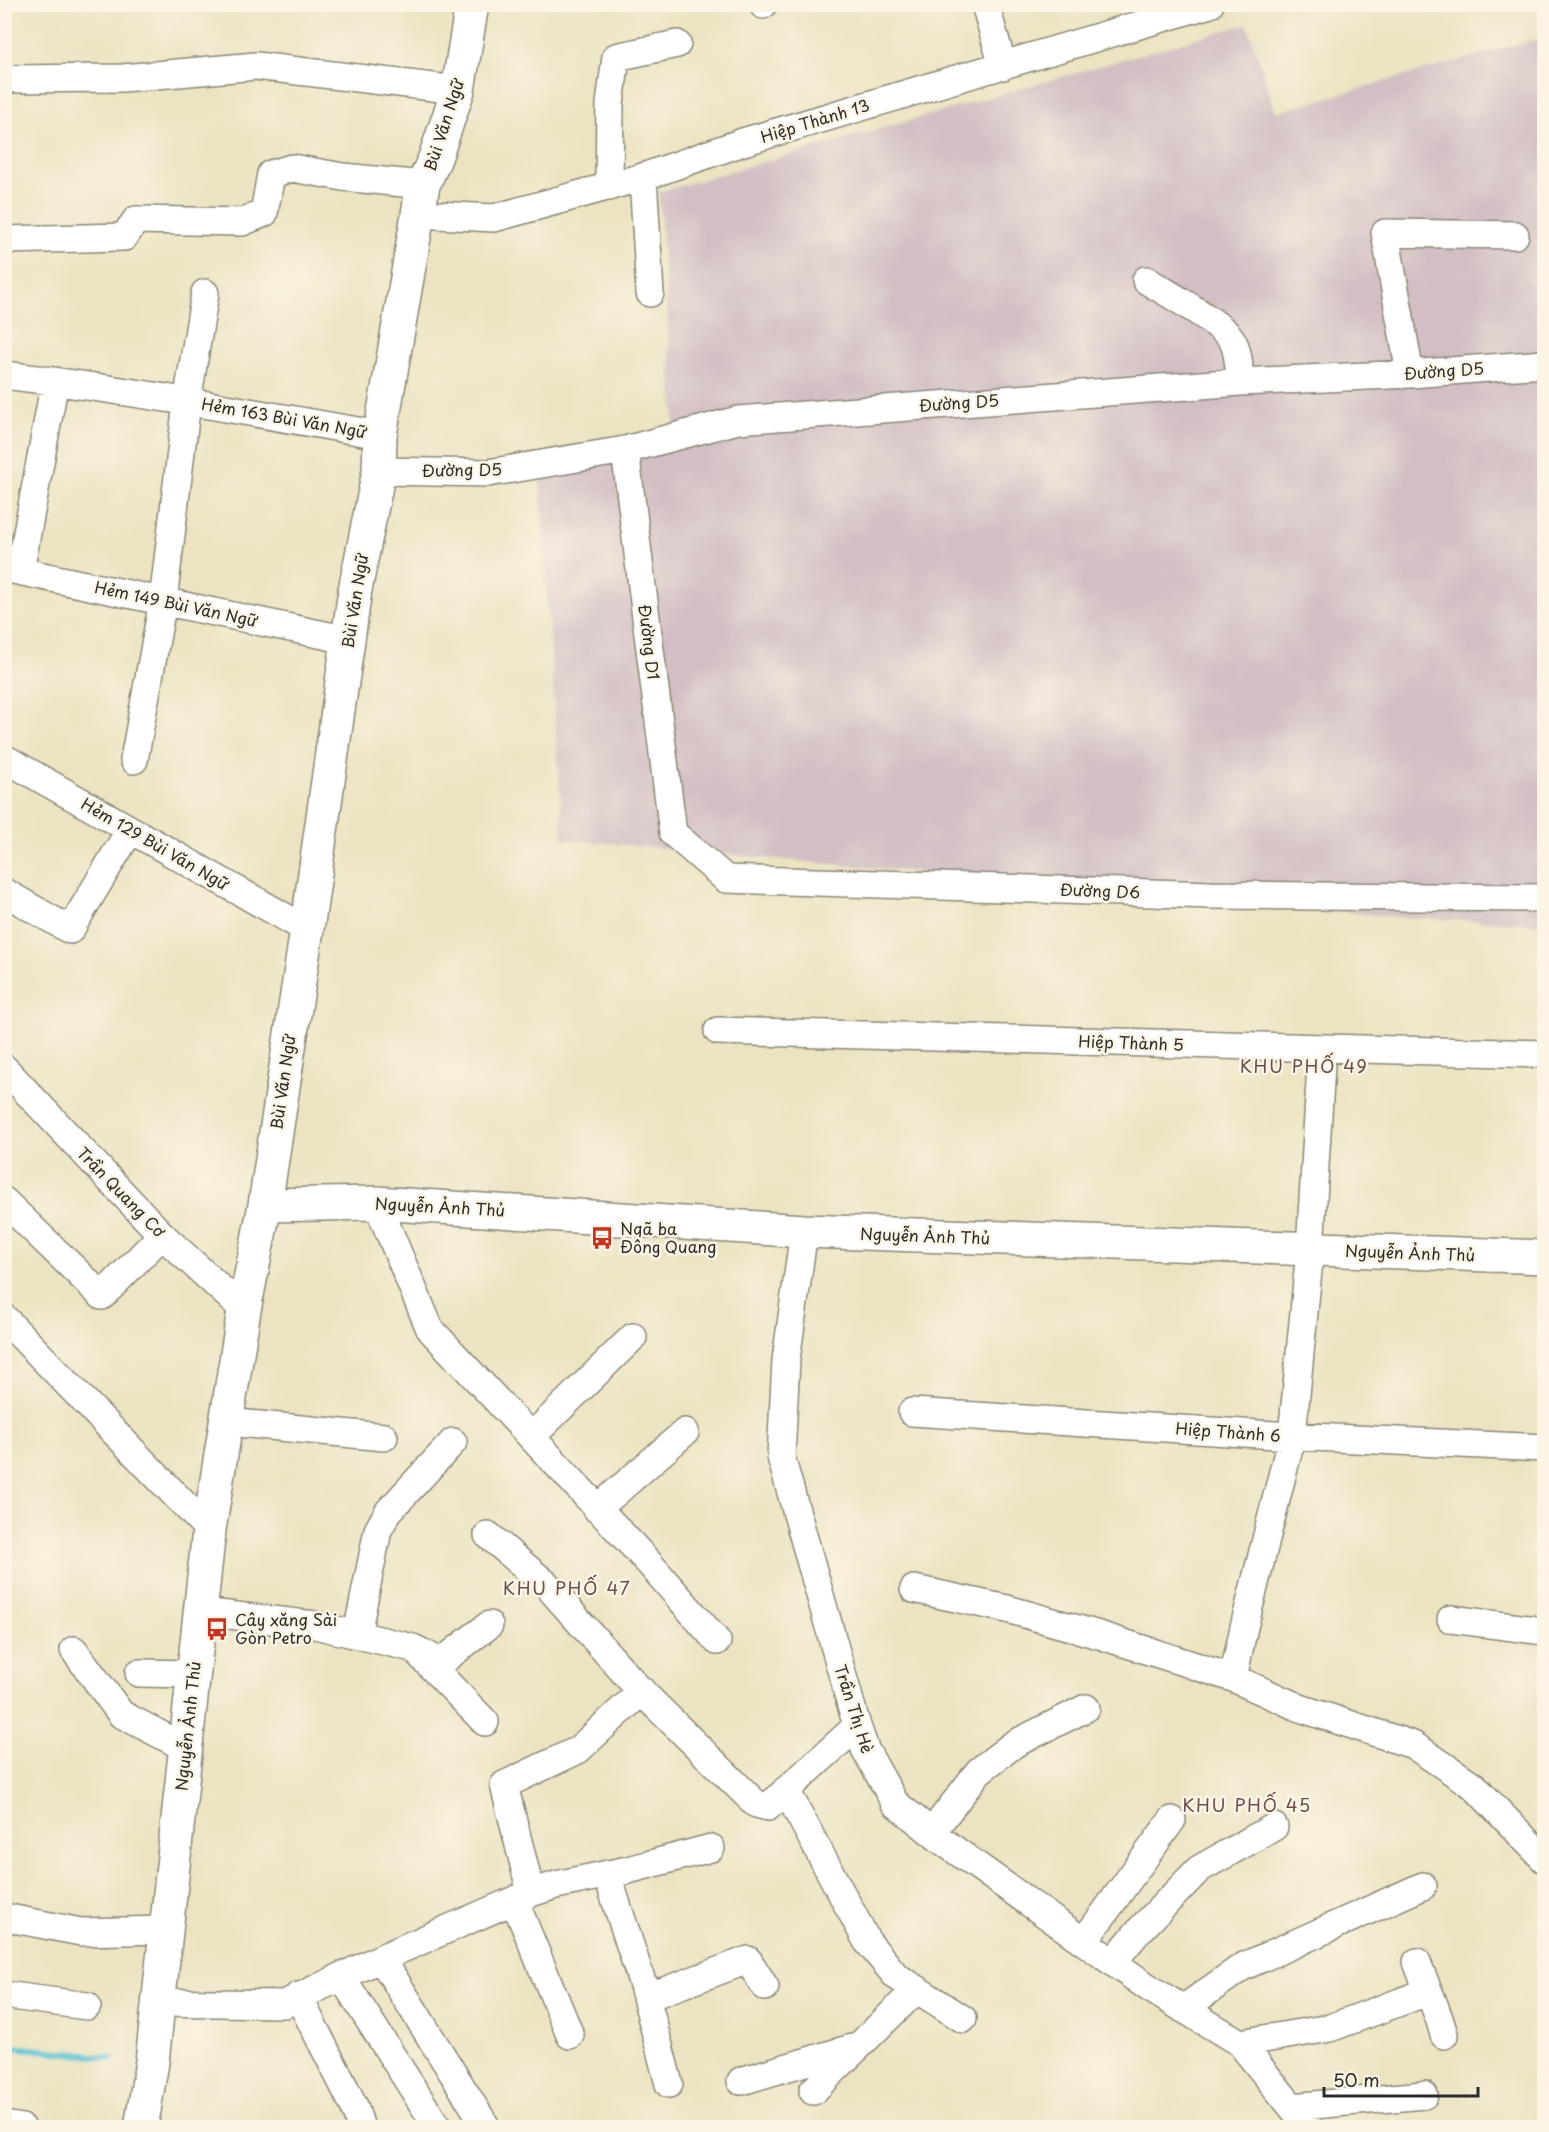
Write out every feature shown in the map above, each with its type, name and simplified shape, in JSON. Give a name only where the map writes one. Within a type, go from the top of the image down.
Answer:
[{"type":"main road","name":"Bùi Văn Ngữ","points":[[265,1205],[355,590],[379,471],[380,435],[421,200],[458,90],[472,4]]},
{"type":"main road","name":"Nguyễn Ảnh Thủ","points":[[141,2127],[152,2062],[209,1530],[244,1310],[265,1205],[377,1203],[804,1231],[1545,1257]]},
{"type":"street","points":[[985,4],[1003,66]]},
{"type":"street","name":"Hiệp Thành 13","points":[[4,240],[124,237],[136,220],[242,222],[264,213],[271,174],[292,168],[343,177],[494,219],[643,177],[743,142],[1198,7]]},
{"type":"street","points":[[609,187],[610,104],[616,57],[677,44]]},
{"type":"street","points":[[4,79],[122,78],[256,66],[458,90]]},
{"type":"street","points":[[643,177],[650,293]]},
{"type":"street","points":[[1410,374],[1385,232],[1515,235]]},
{"type":"street","points":[[1146,280],[1216,324],[1229,335],[1235,346],[1240,382]]},
{"type":"street","name":"Hẻm 163 Bùi Văn Ngữ","points":[[187,402],[206,294]]},
{"type":"street","name":"Đường D5","points":[[379,471],[488,473],[625,450],[738,420],[1240,382],[1410,374],[1545,363]]},
{"type":"street","name":"Hẻm 163 Bùi Văn Ngữ","points":[[4,375],[187,402],[380,435]]},
{"type":"street","points":[[12,570],[55,381]]},
{"type":"street","points":[[134,760],[163,602],[187,402]]},
{"type":"street","name":"Đường D1","points":[[625,450],[673,833]]},
{"type":"street","name":"Hẻm 149 Bùi Văn Ngữ","points":[[12,570],[348,640]]},
{"type":"street","name":"Hẻm 129 Bùi Văn Ngữ","points":[[4,758],[306,929]]},
{"type":"street","points":[[4,892],[70,930],[130,830]]},
{"type":"street","name":"Đường D6","points":[[673,833],[726,879],[1211,895],[1545,898]]},
{"type":"street","name":"Hiệp Thành 5","points":[[718,1031],[1545,1054]]},
{"type":"street","points":[[1233,1678],[1292,1436],[1310,1250],[1322,1048]]},
{"type":"street","name":"Trần Quang Cơ","points":[[4,1068],[162,1235],[244,1310]]},
{"type":"street","points":[[4,1201],[102,1296],[162,1235]]},
{"type":"street","points":[[377,1203],[429,1329],[649,1563],[717,1641]]},
{"type":"street","name":"Trần Thị Hè","points":[[804,1231],[786,1360],[781,1457],[857,1726],[865,1749],[895,1803],[1149,1988],[1240,2043],[1301,2117]]},
{"type":"street","points":[[4,1318],[209,1530]]},
{"type":"street","points":[[531,1437],[633,1337]]},
{"type":"street","name":"Hiệp Thành 6","points":[[912,1412],[1292,1436],[1545,1448]]},
{"type":"street","points":[[226,1422],[384,1437]]},
{"type":"street","points":[[597,1509],[685,1432]]},
{"type":"street","points":[[357,1634],[378,1530],[388,1512],[453,1442]]},
{"type":"street","points":[[488,1535],[546,1584],[642,1691],[756,1804],[768,1807],[857,1726]]},
{"type":"street","points":[[914,1589],[1007,1609],[1099,1635],[1233,1678],[1300,1708],[1413,1745],[1474,1786],[1545,1858]]},
{"type":"street","points":[[202,1612],[315,1624],[413,1648],[441,1662],[489,1625]]},
{"type":"street","points":[[1451,1619],[1545,1631]]},
{"type":"street","points":[[413,1648],[485,1722]]},
{"type":"street","points":[[74,1650],[121,1714],[186,1748]]},
{"type":"street","points":[[139,1673],[194,1674]]},
{"type":"street","points":[[570,2035],[523,1897],[504,1785],[578,1750],[642,1691]]},
{"type":"street","points":[[932,1832],[979,1771],[1014,1744],[1086,1708]]},
{"type":"street","points":[[786,1790],[867,1941],[896,1976],[963,2019]]},
{"type":"street","points":[[1084,1941],[1172,1820]]},
{"type":"street","points":[[1113,1962],[1136,1934],[1199,1869],[1274,1827]]},
{"type":"street","points":[[158,2002],[284,2004],[381,1958],[523,1897],[556,1885],[711,1848]]},
{"type":"street","points":[[607,1874],[643,1985],[669,2084]]},
{"type":"street","points":[[1183,2009],[1242,1967],[1424,1886]]},
{"type":"street","points":[[4,1917],[81,1932],[165,1930]]},
{"type":"street","points":[[381,1958],[487,2127]]},
{"type":"street","points":[[643,1985],[656,1994],[748,1960],[765,1987]]},
{"type":"street","points":[[1417,1962],[1427,1992],[1439,2014],[1444,2035]]},
{"type":"street","points":[[341,1976],[438,2127]]},
{"type":"street","points":[[813,2091],[917,1989]]},
{"type":"street","points":[[1240,2043],[1330,2028],[1427,1992]]},
{"type":"street","points":[[4,1995],[87,2006]]},
{"type":"street","points":[[298,1996],[354,2106],[361,2127]]},
{"type":"street","points":[[741,2081],[858,2047]]},
{"type":"street","points":[[1301,2117],[1424,2095]]},
{"type":"street","points":[[4,2125],[22,2127]]},
{"type":"shaded area","points":[[1247,24],[1276,112],[1544,37],[1544,924],[1409,918],[563,839],[539,471],[676,445],[659,192]]},
{"type":"waterway","points":[[4,2046],[112,2058]]},
{"type":"place","name":"Ngã ba Đông Quang","points":[[602,1238]]},
{"type":"place","name":"Cây xăng Sài Gòn Petro","points":[[217,1629]]},
{"type":"district","name":"KHU PHỐ 49","points":[[1304,1067]]},
{"type":"district","name":"KHU PHỐ 47","points":[[567,1589]]},
{"type":"district","name":"KHU PHỐ 45","points":[[1247,1806]]}]
